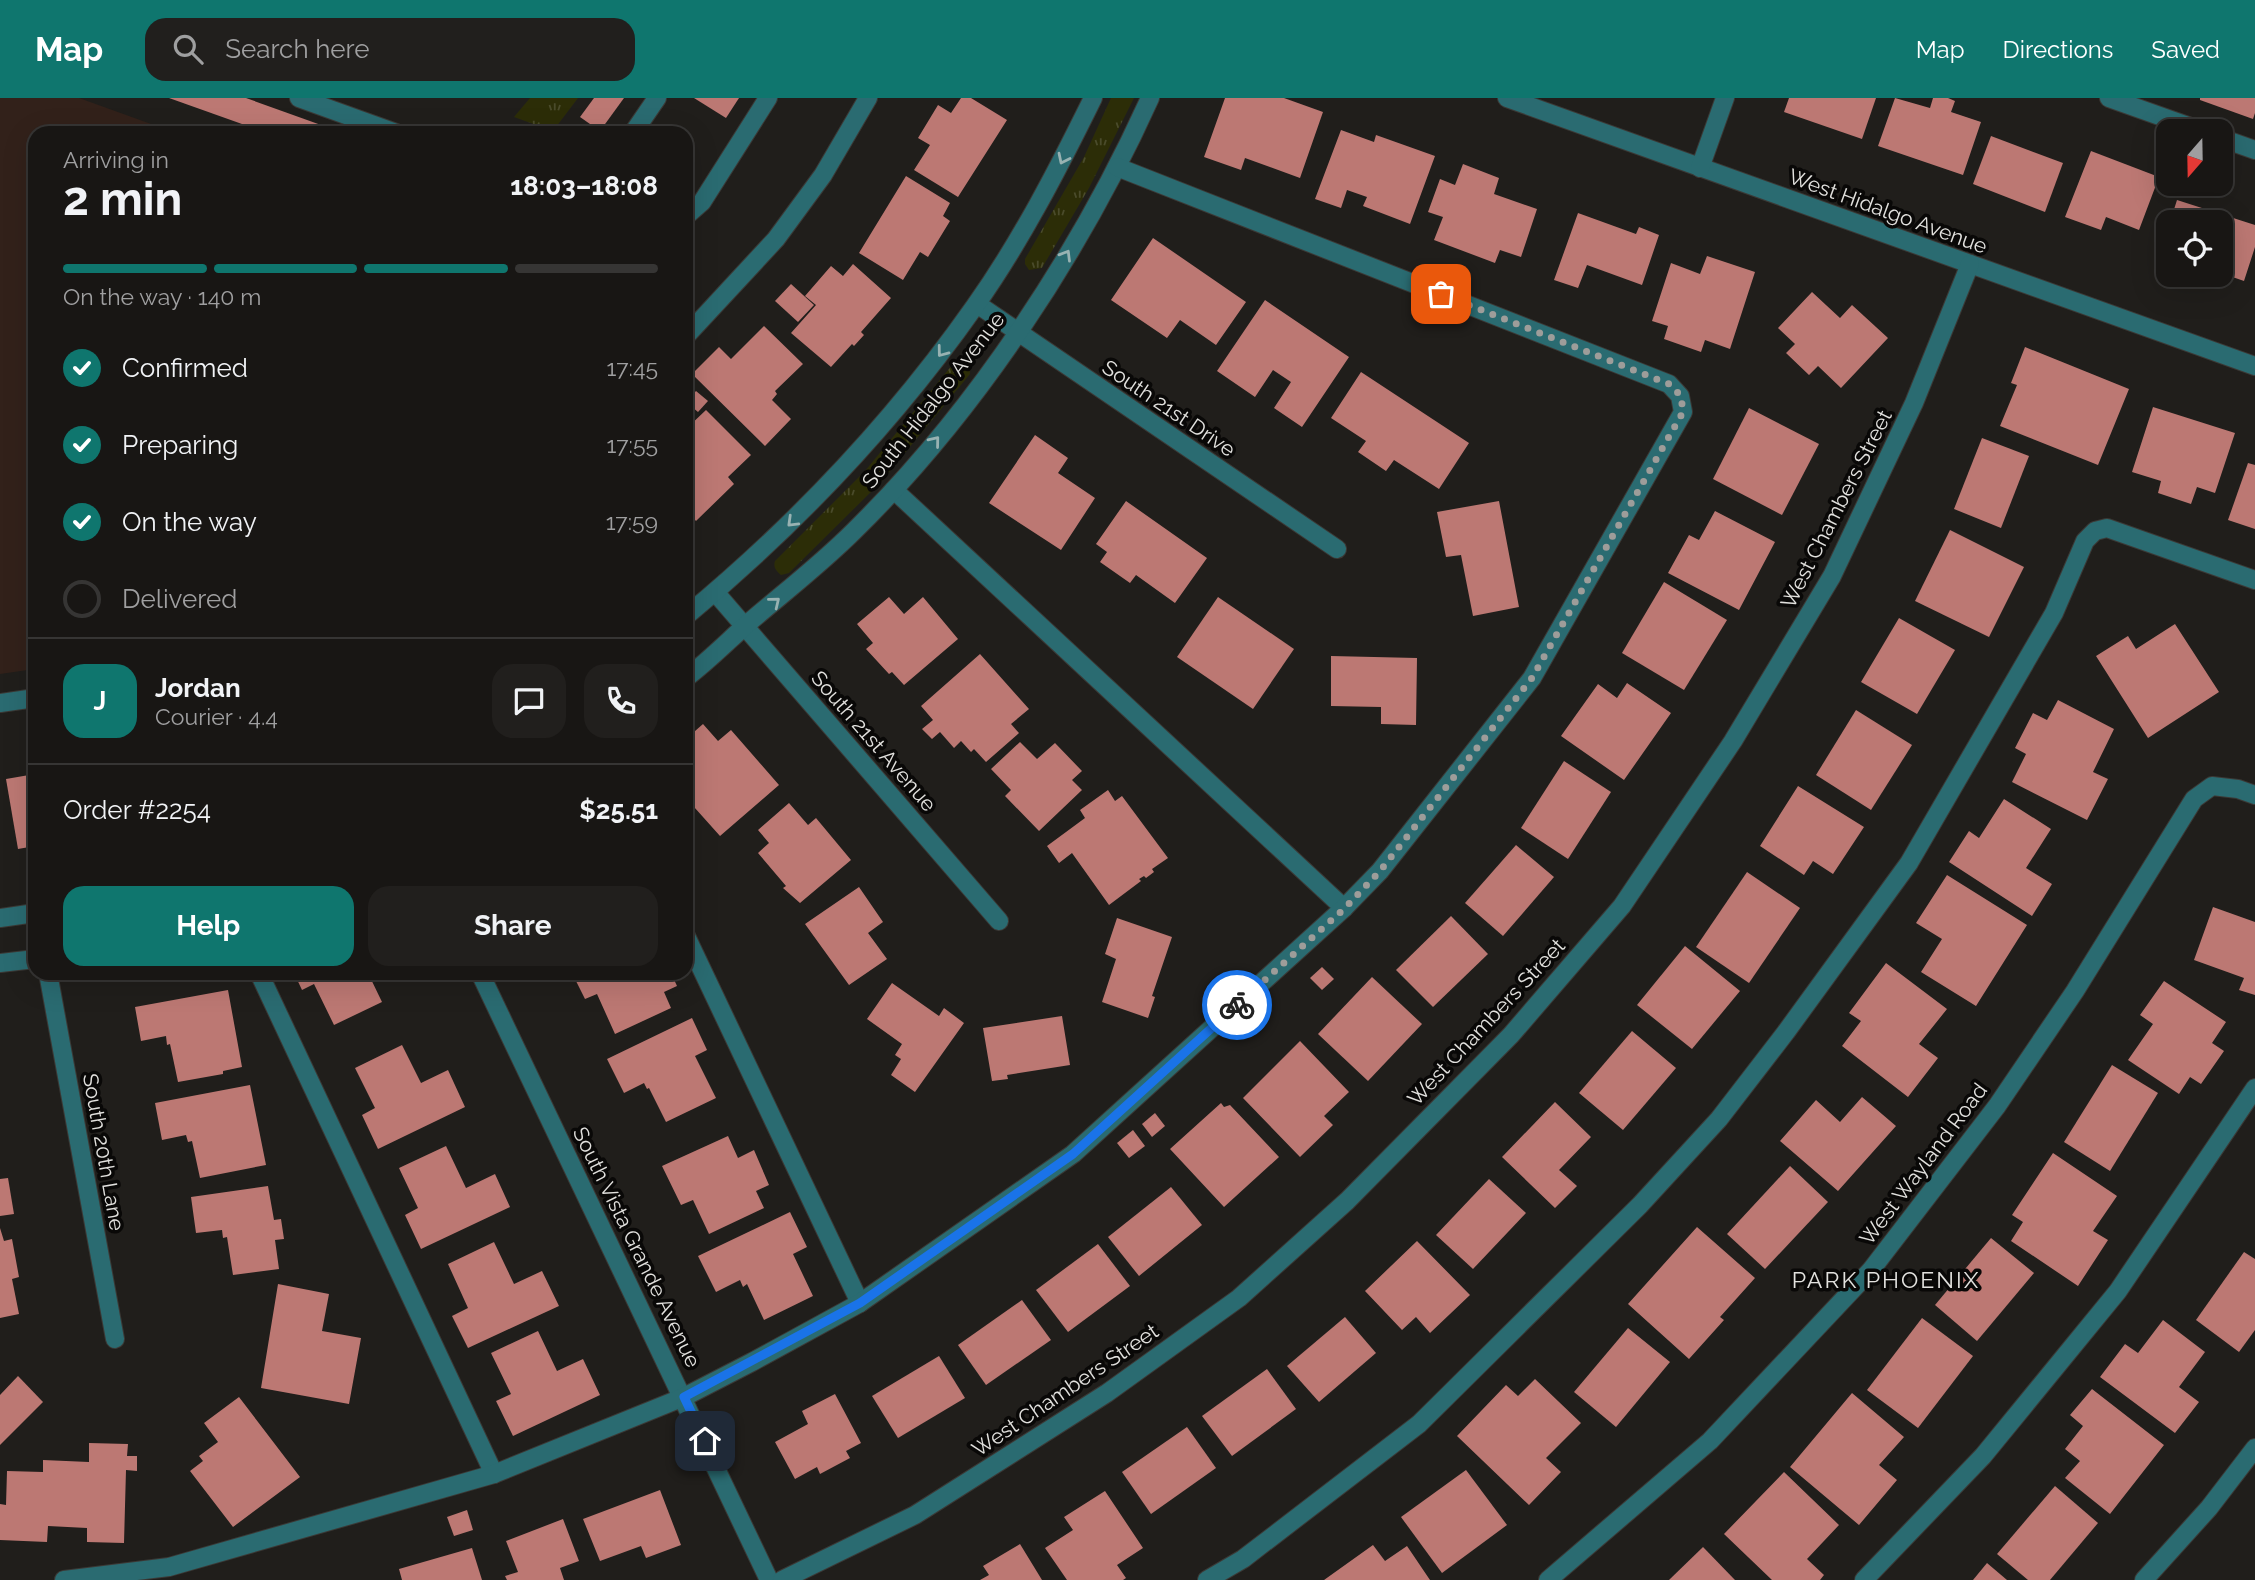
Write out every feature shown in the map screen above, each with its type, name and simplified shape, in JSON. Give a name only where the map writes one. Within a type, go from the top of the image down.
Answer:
[{"type":"street","points":[[299,98],[377,126]]},
{"type":"street","points":[[638,126],[657,98]]},
{"type":"street","points":[[693,210],[702,202],[768,98]]},
{"type":"street","points":[[693,328],[776,239],[823,175],[868,98]]},
{"type":"street","name":"South Hidalgo Avenue","points":[[693,610],[757,556],[824,492],[894,413],[977,304],[1056,173],[1093,98]]},
{"type":"street","name":"South Hidalgo Avenue","points":[[693,672],[800,581],[894,490],[946,427],[1053,278],[1117,167],[1150,98]]},
{"type":"street","name":"West Hidalgo Avenue","points":[[1507,98],[2255,366]]},
{"type":"street","points":[[1700,168],[1725,98]]},
{"type":"street","points":[[2109,98],[2168,119]]},
{"type":"street","points":[[2233,142],[2255,150]]},
{"type":"street","points":[[64,1580],[169,1567],[494,1474],[684,1397],[860,1303],[1073,1154],[1345,908],[1380,871],[1532,678],[1683,412],[1681,396],[1669,384],[1117,167]]},
{"type":"street","name":"West Chambers Street","points":[[782,1580],[915,1515],[1107,1393],[1239,1298],[1347,1201],[1511,1035],[1622,906],[1733,741],[1825,588],[1914,403],[1970,264]]},
{"type":"street","name":"South 21st Drive","points":[[977,304],[1337,549]]},
{"type":"street","points":[[894,490],[1345,908]]},
{"type":"street","points":[[1207,1580],[1243,1559],[1419,1424],[1640,1205],[1719,1119],[1909,863],[2054,613],[2085,541],[2095,531],[2107,528],[2255,580]]},
{"type":"street","name":"South 21st Avenue","points":[[715,592],[999,921]]},
{"type":"street","points":[[0,703],[28,699]]},
{"type":"street","name":"West Wayland Road","points":[[1548,1580],[1710,1441],[1871,1270],[1997,1106],[2075,991],[2194,799],[2212,786],[2238,789],[2255,795]]},
{"type":"street","points":[[0,918],[28,914]]},
{"type":"street","points":[[693,951],[860,1303]]},
{"type":"street","points":[[0,963],[28,960]]},
{"type":"street","name":"South 20th Lane","points":[[49,980],[115,1339]]},
{"type":"street","points":[[262,980],[494,1474]]},
{"type":"street","name":"South Vista Grande Avenue","points":[[483,980],[769,1580]]},
{"type":"street","points":[[1864,1580],[1983,1456],[2118,1291],[2255,1088]]},
{"type":"street","points":[[2144,1580],[2209,1508],[2255,1448]]},
{"type":"shaded area","points":[[0,98],[79,98],[157,126],[28,126],[28,670],[0,674]]},
{"type":"green space","points":[[530,98],[578,98],[557,126],[539,126],[514,117]]},
{"type":"green space","points":[[1111,98],[1134,98],[1089,188],[1042,268],[1029,270],[1025,259],[1084,157]]},
{"type":"green space","points":[[962,360],[969,365],[970,374],[879,484],[789,573],[781,575],[776,570],[775,561],[865,471],[953,364]]},
{"type":"building","points":[[169,98],[246,98],[324,126],[247,126]]},
{"type":"building","points":[[594,98],[624,98],[604,126],[593,126],[580,117]]},
{"type":"building","points":[[694,98],[739,98],[726,118]]},
{"type":"building","points":[[961,98],[971,98],[1007,120],[958,197],[914,170],[930,145],[918,138],[938,105],[951,113]]},
{"type":"building","points":[[1225,98],[1284,98],[1323,112],[1300,178],[1245,158],[1241,170],[1204,157]]},
{"type":"building","points":[[1789,98],[1876,98],[1862,139],[1784,112]]},
{"type":"building","points":[[1895,98],[1930,108],[1933,98],[1948,98],[1955,101],[1951,112],[1981,122],[1963,175],[1878,146]]},
{"type":"building","points":[[2255,98],[2253,119],[2200,100]]},
{"type":"building","points":[[1341,130],[1374,142],[1376,135],[1435,156],[1410,224],[1363,206],[1367,197],[1347,190],[1341,208],[1315,199]]},
{"type":"building","points":[[1991,136],[2063,163],[2045,212],[1973,184]]},
{"type":"building","points":[[2091,151],[2156,176],[2156,185],[2139,230],[2106,217],[2101,230],[2065,217]]},
{"type":"building","points":[[1463,164],[1499,178],[1494,194],[1537,209],[1521,257],[1500,250],[1495,263],[1434,240],[1443,217],[1428,212],[1440,179],[1455,185]]},
{"type":"building","points":[[906,176],[950,203],[943,216],[950,221],[928,257],[920,252],[903,280],[859,253]]},
{"type":"building","points":[[2177,200],[2208,210],[2174,210]]},
{"type":"building","points":[[1578,213],[1636,234],[1639,227],[1659,235],[1642,285],[1587,265],[1578,288],[1554,280]]},
{"type":"building","points":[[2233,218],[2255,225],[2255,247],[2244,281],[2233,277]]},
{"type":"building","points":[[1153,238],[1246,302],[1216,345],[1180,320],[1167,338],[1111,300]]},
{"type":"building","points":[[1707,256],[1755,272],[1730,349],[1705,340],[1701,352],[1664,339],[1668,326],[1652,321],[1671,263],[1700,274]]},
{"type":"building","points":[[853,264],[891,298],[861,332],[864,335],[831,367],[791,333],[816,305],[805,296],[831,266],[843,276]]},
{"type":"building","points":[[791,284],[814,305],[798,322],[775,301]]},
{"type":"building","points":[[1812,292],[1840,318],[1852,305],[1888,338],[1841,388],[1818,366],[1809,375],[1786,353],[1795,344],[1778,328]]},
{"type":"building","points":[[1265,300],[1349,357],[1302,427],[1274,408],[1291,382],[1273,370],[1255,397],[1217,371]]},
{"type":"building","points":[[764,326],[803,364],[775,391],[777,394],[772,400],[791,419],[765,446],[693,375],[719,347],[731,359]]},
{"type":"building","points":[[2025,347],[2129,389],[2098,465],[2000,426],[2017,385],[2011,383]]},
{"type":"building","points":[[1361,372],[1469,443],[1439,489],[1394,460],[1386,471],[1358,452],[1366,441],[1331,418]]},
{"type":"building","points":[[696,391],[708,401],[698,412],[693,408],[693,394]]},
{"type":"building","points":[[2153,407],[2235,433],[2215,493],[2197,487],[2191,504],[2158,493],[2161,481],[2132,472]]},
{"type":"building","points":[[1749,408],[1819,444],[1782,515],[1713,479]]},
{"type":"building","points":[[706,410],[751,455],[728,477],[734,484],[696,521],[693,518],[693,422]]},
{"type":"building","points":[[1035,435],[1068,458],[1058,473],[1095,498],[1061,550],[989,503]]},
{"type":"building","points":[[1982,438],[2029,456],[2001,528],[1954,509]]},
{"type":"building","points":[[2248,463],[2255,465],[2255,529],[2228,520]]},
{"type":"building","points":[[1126,501],[1207,558],[1175,603],[1136,575],[1130,583],[1100,562],[1107,552],[1096,544]]},
{"type":"building","points":[[1499,501],[1519,607],[1473,616],[1461,555],[1446,557],[1437,512]]},
{"type":"building","points":[[1715,511],[1775,542],[1739,610],[1668,573],[1689,535],[1699,540]]},
{"type":"building","points":[[1950,530],[2024,567],[1989,637],[1915,601]]},
{"type":"building","points":[[1664,582],[1727,620],[1684,690],[1622,653]]},
{"type":"building","points":[[889,597],[904,614],[923,597],[958,639],[904,685],[892,672],[889,674],[866,649],[873,643],[857,624]]},
{"type":"building","points":[[1218,597],[1294,649],[1253,709],[1177,657]]},
{"type":"building","points":[[1899,618],[1955,650],[1917,714],[1861,682]]},
{"type":"building","points":[[2175,624],[2219,692],[2148,738],[2096,656],[2128,636],[2136,649]]},
{"type":"building","points":[[980,654],[1029,709],[1011,724],[1019,733],[986,762],[974,749],[971,752],[961,741],[954,748],[940,732],[932,739],[922,729],[933,720],[921,706]]},
{"type":"building","points":[[1331,656],[1417,658],[1416,725],[1381,724],[1381,707],[1331,706]]},
{"type":"building","points":[[1627,683],[1671,713],[1624,780],[1561,736],[1598,684],[1617,698]]},
{"type":"building","points":[[2058,700],[2114,729],[2093,772],[2108,779],[2087,820],[2012,782],[2026,754],[2015,748],[2033,713],[2047,720]]},
{"type":"building","points":[[1856,710],[1912,745],[1871,810],[1816,775]]},
{"type":"building","points":[[703,724],[718,741],[731,730],[779,785],[720,836],[693,806],[693,733]]},
{"type":"building","points":[[1020,742],[1037,759],[1055,743],[1082,771],[1072,780],[1082,790],[1039,831],[1005,796],[1011,790],[991,769]]},
{"type":"building","points":[[1564,761],[1611,792],[1568,859],[1521,828]]},
{"type":"building","points":[[28,775],[28,847],[18,849],[6,779]]},
{"type":"building","points":[[1798,786],[1864,827],[1833,874],[1813,861],[1804,875],[1760,846]]},
{"type":"building","points":[[1108,790],[1115,801],[1122,796],[1168,858],[1152,869],[1154,872],[1139,879],[1141,881],[1109,905],[1072,853],[1059,863],[1047,846],[1085,818],[1080,810]]},
{"type":"building","points":[[2004,799],[2051,829],[2026,868],[2052,884],[2032,916],[1949,862],[1969,831],[1979,838]]},
{"type":"building","points":[[789,803],[808,825],[816,818],[851,860],[800,903],[783,888],[786,886],[758,853],[769,843],[758,830]]},
{"type":"building","points":[[1516,845],[1554,877],[1503,936],[1465,903]]},
{"type":"building","points":[[1747,872],[1800,908],[1749,983],[1696,947]]},
{"type":"building","points":[[1947,875],[2027,925],[1976,1006],[1921,972],[1942,939],[1916,923]]},
{"type":"building","points":[[859,887],[883,922],[868,933],[887,959],[849,985],[805,924]]},
{"type":"building","points":[[2213,907],[2255,922],[2255,995],[2239,990],[2244,978],[2194,960]]},
{"type":"building","points":[[1451,916],[1488,954],[1433,1007],[1396,970]]},
{"type":"building","points":[[1117,918],[1172,937],[1152,996],[1155,997],[1148,1018],[1102,1002],[1116,959],[1105,954]]},
{"type":"building","points":[[1685,946],[1740,991],[1692,1049],[1637,1005]]},
{"type":"building","points":[[1886,963],[1947,1009],[1919,1044],[1938,1058],[1908,1097],[1842,1046],[1861,1021],[1849,1013]]},
{"type":"building","points":[[1322,967],[1334,979],[1322,990],[1310,978]]},
{"type":"building","points":[[1372,977],[1422,1024],[1368,1081],[1318,1034]]},
{"type":"building","points":[[297,980],[371,980],[382,1002],[334,1025],[314,984],[302,990]]},
{"type":"building","points":[[576,980],[674,980],[677,986],[664,992],[671,1008],[615,1034],[597,994],[585,999]]},
{"type":"building","points":[[2164,981],[2226,1022],[2212,1043],[2224,1051],[2201,1084],[2190,1077],[2179,1094],[2128,1060],[2153,1024],[2140,1015]]},
{"type":"building","points":[[892,983],[939,1016],[944,1008],[964,1023],[915,1092],[891,1075],[901,1059],[895,1055],[902,1044],[867,1019]]},
{"type":"building","points":[[228,990],[242,1067],[223,1071],[223,1074],[178,1082],[166,1036],[141,1041],[135,1007]]},
{"type":"building","points":[[1062,1016],[1070,1065],[1007,1075],[1008,1079],[992,1081],[983,1028]]},
{"type":"building","points":[[692,1018],[707,1050],[695,1056],[716,1098],[666,1122],[644,1083],[624,1093],[607,1059]]},
{"type":"building","points":[[1632,1031],[1676,1068],[1623,1130],[1579,1093]]},
{"type":"building","points":[[1300,1041],[1349,1092],[1324,1116],[1333,1125],[1300,1157],[1243,1098]]},
{"type":"building","points":[[402,1045],[421,1083],[448,1070],[465,1107],[378,1149],[362,1115],[375,1108],[355,1068]]},
{"type":"building","points":[[2112,1065],[2158,1093],[2110,1171],[2064,1142]]},
{"type":"building","points":[[250,1085],[266,1165],[200,1178],[192,1141],[188,1142],[186,1135],[162,1140],[155,1103]]},
{"type":"building","points":[[1862,1097],[1896,1126],[1838,1191],[1780,1141],[1816,1100],[1840,1122]]},
{"type":"building","points":[[1555,1102],[1591,1137],[1559,1170],[1577,1186],[1555,1208],[1502,1157]]},
{"type":"building","points":[[1221,1103],[1224,1107],[1230,1105],[1279,1157],[1224,1207],[1170,1149]]},
{"type":"building","points":[[1155,1113],[1165,1126],[1152,1137],[1142,1124]]},
{"type":"building","points":[[1133,1130],[1145,1146],[1129,1158],[1117,1143]]},
{"type":"building","points":[[728,1136],[738,1158],[754,1150],[769,1185],[756,1191],[764,1208],[709,1234],[693,1200],[681,1205],[662,1166]]},
{"type":"building","points":[[446,1146],[466,1188],[495,1174],[510,1207],[421,1249],[405,1215],[418,1208],[399,1168]]},
{"type":"building","points":[[2053,1153],[2117,1196],[2093,1231],[2108,1240],[2078,1286],[2011,1241],[2023,1222],[2012,1215]]},
{"type":"building","points":[[1790,1166],[1828,1202],[1765,1269],[1727,1234]]},
{"type":"building","points":[[8,1178],[14,1214],[0,1216],[0,1179]]},
{"type":"building","points":[[1489,1179],[1526,1213],[1473,1269],[1436,1235]]},
{"type":"building","points":[[268,1186],[274,1220],[281,1219],[284,1239],[275,1240],[279,1269],[233,1275],[227,1237],[223,1238],[222,1230],[196,1233],[191,1197]]},
{"type":"building","points":[[1171,1187],[1202,1225],[1139,1276],[1108,1237]]},
{"type":"building","points":[[790,1212],[807,1247],[793,1254],[813,1296],[764,1320],[747,1284],[743,1287],[740,1280],[716,1292],[698,1256]]},
{"type":"building","points":[[1697,1227],[1755,1278],[1720,1317],[1724,1320],[1689,1359],[1628,1304]]},
{"type":"building","points":[[0,1228],[4,1241],[12,1239],[19,1277],[12,1279],[19,1314],[0,1318]]},
{"type":"building","points":[[1991,1238],[2034,1273],[1977,1341],[1935,1305]]},
{"type":"building","points":[[1417,1241],[1470,1295],[1430,1333],[1416,1317],[1402,1330],[1365,1291]]},
{"type":"building","points":[[494,1242],[514,1284],[542,1271],[559,1306],[468,1348],[452,1316],[468,1308],[448,1264]]},
{"type":"building","points":[[1098,1244],[1130,1286],[1068,1332],[1036,1290]]},
{"type":"building","points":[[2244,1252],[2255,1259],[2255,1330],[2239,1352],[2196,1320]]},
{"type":"building","points":[[278,1284],[329,1294],[322,1331],[361,1338],[349,1404],[261,1388]]},
{"type":"building","points":[[1022,1300],[1051,1340],[986,1385],[958,1345]]},
{"type":"building","points":[[1345,1317],[1376,1353],[1319,1402],[1287,1366]]},
{"type":"building","points":[[1922,1318],[1973,1356],[1918,1428],[1867,1390]]},
{"type":"building","points":[[2163,1320],[2205,1352],[2179,1387],[2199,1402],[2175,1433],[2100,1377],[2125,1344],[2138,1353]]},
{"type":"building","points":[[1628,1328],[1670,1362],[1616,1427],[1574,1392]]},
{"type":"building","points":[[538,1331],[557,1371],[583,1359],[600,1395],[513,1436],[496,1401],[511,1394],[491,1353]]},
{"type":"building","points":[[939,1356],[965,1398],[898,1438],[872,1396]]},
{"type":"building","points":[[1267,1369],[1296,1409],[1232,1456],[1202,1416]]},
{"type":"building","points":[[18,1376],[43,1402],[0,1445],[0,1395]]},
{"type":"building","points":[[1535,1379],[1581,1423],[1546,1458],[1561,1472],[1529,1505],[1457,1436],[1506,1385],[1518,1396]]},
{"type":"building","points":[[2092,1389],[2164,1445],[2110,1514],[2065,1478],[2080,1461],[2065,1449],[2083,1426],[2070,1415]]},
{"type":"building","points":[[1852,1393],[1904,1437],[1879,1465],[1897,1480],[1859,1525],[1790,1467]]},
{"type":"building","points":[[835,1394],[861,1443],[846,1451],[850,1458],[820,1474],[817,1467],[795,1479],[775,1442],[808,1424],[802,1411]]},
{"type":"building","points":[[239,1397],[300,1477],[233,1527],[190,1471],[203,1461],[199,1456],[218,1442],[204,1423]]},
{"type":"building","points":[[1187,1427],[1216,1468],[1151,1514],[1122,1472]]},
{"type":"building","points":[[89,1443],[128,1444],[127,1456],[137,1456],[137,1471],[126,1470],[124,1543],[87,1542],[87,1528],[48,1526],[47,1542],[0,1540],[0,1504],[6,1505],[7,1471],[43,1472],[43,1460],[89,1462]]},
{"type":"building","points":[[1466,1470],[1507,1525],[1442,1573],[1401,1517]]},
{"type":"building","points":[[1784,1472],[1839,1525],[1807,1559],[1824,1575],[1820,1580],[1772,1580],[1724,1534]]},
{"type":"building","points":[[2055,1486],[2098,1523],[2050,1580],[2028,1580],[1997,1554]]},
{"type":"building","points":[[660,1490],[681,1545],[646,1558],[641,1546],[600,1561],[583,1519]]},
{"type":"building","points":[[1105,1491],[1143,1548],[1117,1565],[1126,1578],[1123,1580],[1067,1580],[1045,1548],[1073,1530],[1064,1517]]},
{"type":"building","points":[[467,1510],[473,1530],[454,1536],[447,1517]]},
{"type":"building","points":[[563,1519],[579,1561],[560,1568],[564,1580],[507,1580],[505,1576],[518,1572],[506,1541]]},
{"type":"building","points":[[1020,1544],[1042,1580],[980,1580],[989,1575],[983,1566]]},
{"type":"building","points":[[1373,1545],[1385,1561],[1407,1546],[1430,1580],[1324,1580]]},
{"type":"building","points":[[1703,1547],[1735,1580],[1669,1580]]},
{"type":"building","points":[[472,1548],[482,1580],[402,1580],[399,1569]]},
{"type":"building","points":[[1987,1563],[2007,1580],[1973,1580]]},
{"type":"way so far","points":[[1237,1005],[1345,908],[1380,871],[1532,678],[1683,412],[1681,396],[1669,384],[1441,294]]},
{"type":"district","name":"PARK PHOENIX","points":[[1886,1279]]},
{"type":"route","points":[[705,1441],[684,1397],[860,1303],[1073,1154],[1237,1005]]}]
